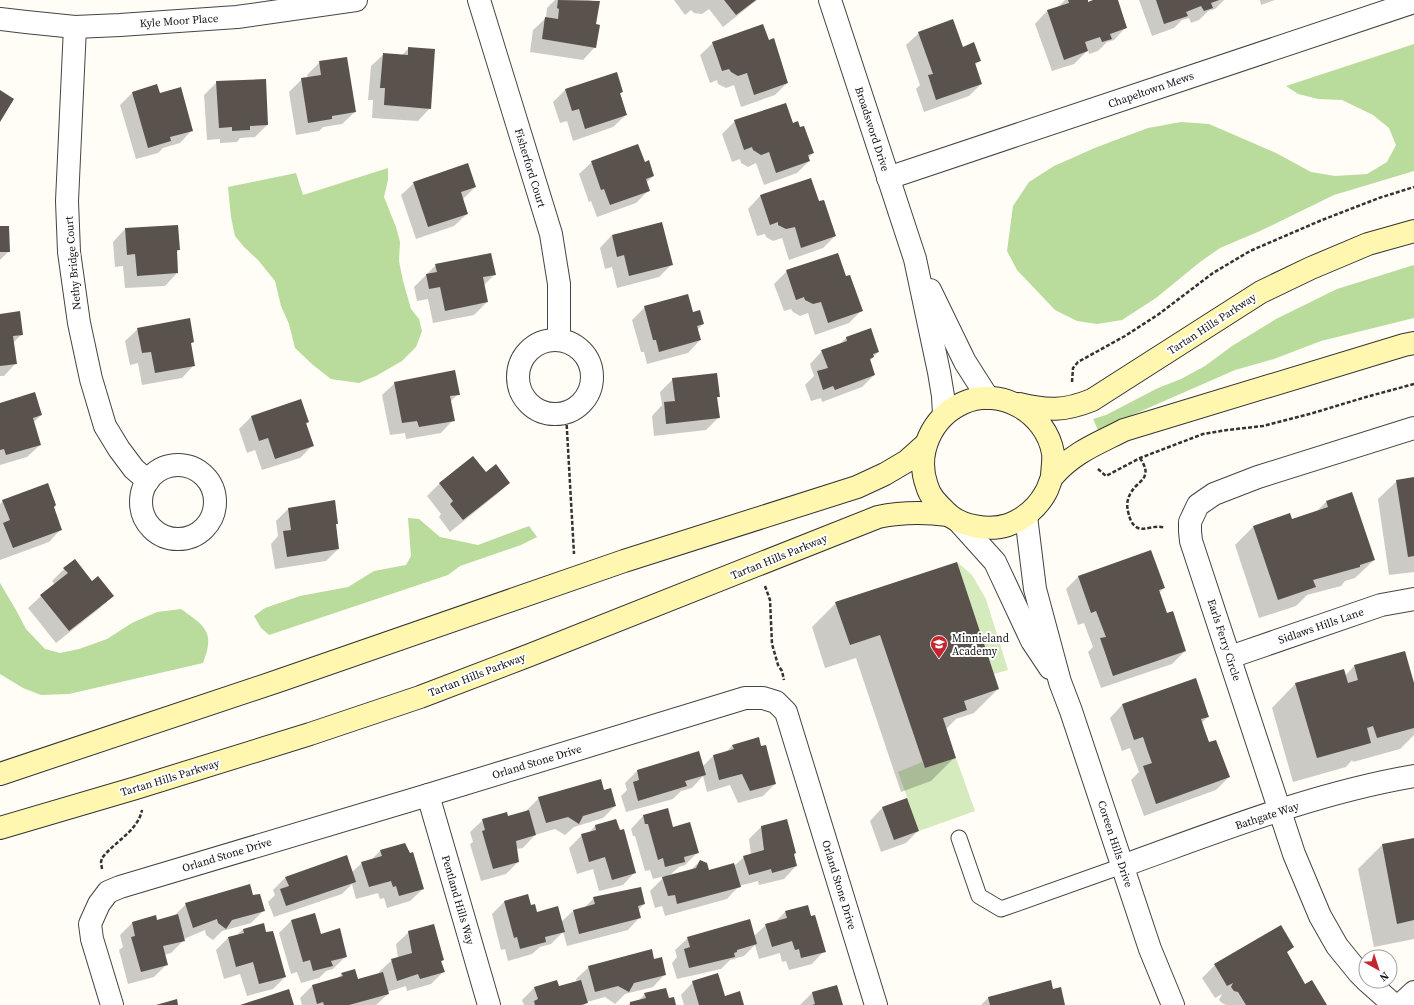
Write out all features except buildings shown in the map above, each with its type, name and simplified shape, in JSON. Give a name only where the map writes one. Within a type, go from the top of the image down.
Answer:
[{"type":"street","name":"Kyle Moor Place","points":[[0,19],[75,27],[120,26],[238,17],[356,0]]},
{"type":"street","name":"Fisherford Court","points":[[479,0],[551,234],[558,284],[559,339]]},
{"type":"street","name":"Broadsword Drive","points":[[830,0],[915,259],[940,372],[944,415]]},
{"type":"street","name":"Chapeltown Mews","points":[[888,178],[1414,2]]},
{"type":"street","name":"Nethy Bridge Court","points":[[75,27],[67,201],[70,252],[79,324],[90,379],[105,426],[119,449],[134,468],[148,481]]},
{"type":"street","name":"Tartan Hills Parkway","points":[[954,518],[933,498],[927,486],[923,472],[923,458],[926,444],[931,432],[944,415],[962,403],[974,399],[988,398],[1037,409],[1058,409],[1077,406],[1092,400],[1105,392],[1261,292],[1311,268],[1368,244],[1414,231]]},
{"type":"street","name":"Broadsword Drive","points":[[915,259],[966,362],[988,398]]},
{"type":"street","points":[[559,339],[572,343],[582,350],[589,361],[592,373],[592,386],[586,398],[577,407],[566,413],[553,414],[540,411],[529,404],[521,393],[518,380],[519,367],[525,355],[534,346],[546,340],[559,339]]},
{"type":"street","name":"Tartan Hills Parkway","points":[[1052,477],[1072,457],[1124,430],[1414,343]]},
{"type":"street","name":"Tartan Hills Parkway","points":[[0,828],[310,734],[420,697],[878,517],[895,513],[914,512],[954,518],[982,528],[995,528],[1008,525],[1026,516],[1037,506],[1047,492],[1052,477],[1053,454],[1048,437],[1036,419],[1028,411],[1012,403]]},
{"type":"street","name":"Earls Ferry Circle","points":[[1358,973],[1337,946],[1320,916],[1294,854],[1192,541],[1190,522],[1198,505],[1214,494],[1258,477],[1414,428]]},
{"type":"street","name":"Tartan Hills Parkway","points":[[0,774],[281,680],[624,561],[857,487],[886,474],[907,461],[926,444]]},
{"type":"street","name":"Coreen Hills Drive","points":[[1026,516],[1035,589],[1060,682],[1071,710],[1150,949],[1173,1005]]},
{"type":"street","name":"Coreen Hills Drive","points":[[954,518],[995,562],[1032,641],[1060,682]]},
{"type":"street","name":"Sidlaws Hills Lane","points":[[1230,657],[1381,606],[1414,599]]},
{"type":"street","name":"Orland Stone Drive","points":[[108,892],[120,886],[428,795],[745,698],[763,698],[776,702],[786,712],[876,1005]]},
{"type":"street","name":"Bathgate Way","points":[[1122,866],[1280,810],[1385,781],[1414,776]]},
{"type":"street","name":"Pentland Hills Way","points":[[428,795],[489,1005]]},
{"type":"street","points":[[108,892],[99,904],[90,924],[92,939],[112,1005]]},
{"type":"street","name":"Earls Ferry Circle","points":[[1377,989],[1394,1005]]},
{"type":"street","points":[[1400,1005],[1414,992]]},
{"type":"lane","points":[[959,838],[979,896],[1001,908],[1122,866]]},
{"type":"path","points":[[1077,406],[1072,382],[1073,368],[1078,362],[1124,336],[1158,314],[1231,262],[1269,242],[1322,220],[1379,198],[1414,187]]},
{"type":"path","points":[[1090,447],[1098,469],[1106,476],[1140,458],[1203,434],[1263,426],[1414,384]]},
{"type":"path","points":[[566,413],[575,578]]},
{"type":"path","points":[[1140,458],[1145,467],[1145,476],[1127,498],[1129,517],[1134,525],[1138,528],[1159,526],[1169,529],[1190,531]]},
{"type":"path","points":[[759,565],[770,600],[772,644],[778,665],[782,671],[785,686],[782,694],[776,702]]},
{"type":"path","points":[[108,892],[101,862],[105,853],[129,832],[141,816],[142,810],[136,788]]},
{"type":"green space","points":[[1414,44],[1414,171],[1334,195],[1260,231],[1220,248],[1200,262],[1156,298],[1122,320],[1097,324],[1077,321],[1055,310],[1017,270],[1007,251],[1013,206],[1029,182],[1054,166],[1097,147],[1148,128],[1181,122],[1209,124],[1276,153],[1311,172],[1335,176],[1367,174],[1387,162],[1396,145],[1389,128],[1373,115],[1342,100],[1318,99],[1298,94],[1286,86]]},
{"type":"green space","points":[[388,168],[388,180],[384,197],[396,227],[400,242],[399,261],[403,281],[411,309],[419,319],[422,331],[416,347],[402,361],[376,376],[359,383],[331,379],[295,348],[289,324],[281,306],[275,281],[258,260],[235,236],[231,217],[228,187],[296,173],[303,195]]},
{"type":"green space","points":[[1414,265],[1414,318],[1321,341],[1274,359],[1235,370],[1098,430],[1093,419],[1106,415],[1205,366],[1232,346],[1276,319],[1337,289]]},
{"type":"green space","points":[[408,518],[419,519],[440,537],[478,545],[529,526],[537,537],[521,545],[460,566],[448,575],[269,635],[261,628],[254,616],[265,608],[300,596],[348,587],[374,571],[406,565],[411,556]]},
{"type":"green space","points":[[957,562],[972,575],[986,599],[1008,670],[994,674]]},
{"type":"green space","points":[[0,583],[26,629],[45,649],[60,653],[79,649],[107,639],[132,623],[157,612],[181,609],[196,620],[206,630],[208,636],[207,652],[203,663],[69,694],[41,695],[23,688],[0,674]]},
{"type":"green space","points":[[956,758],[975,811],[919,831],[898,772],[922,762],[925,768]]},
{"type":"place","name":"Minnieland Academy","points":[[939,659]]}]
